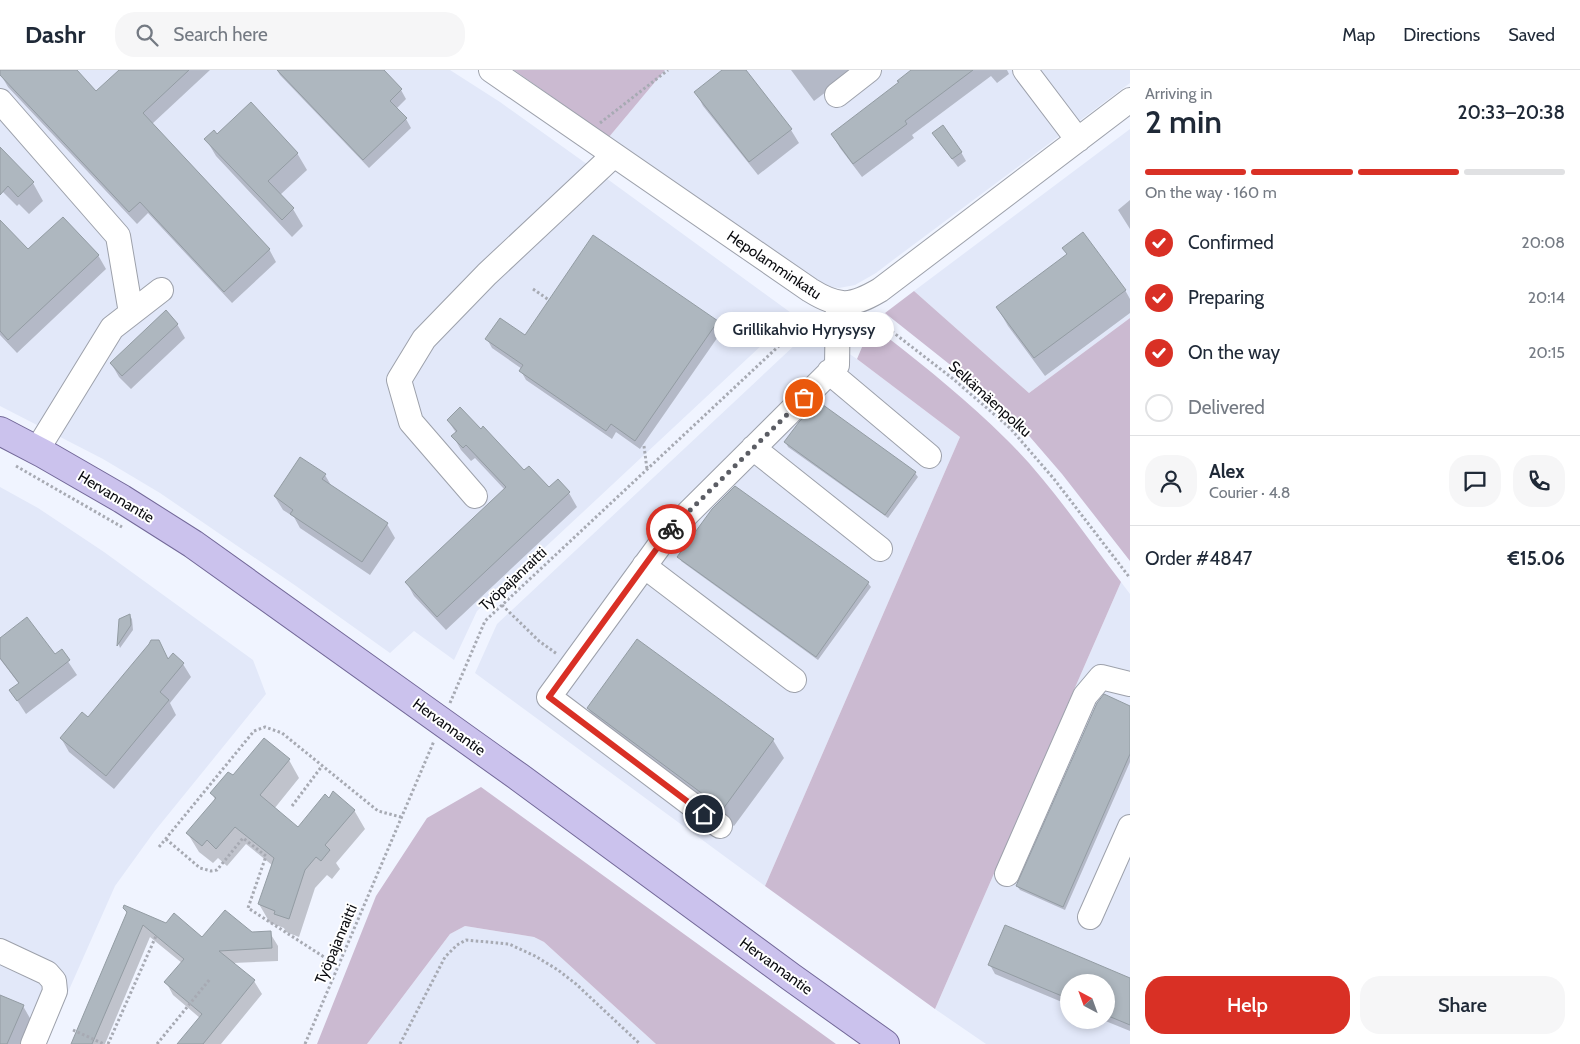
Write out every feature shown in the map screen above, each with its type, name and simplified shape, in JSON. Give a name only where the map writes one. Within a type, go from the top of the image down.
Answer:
[{"type":"main road","name":"Hervannantie","points":[[0,431],[122,499],[193,544],[439,737],[791,977],[885,1044]]},
{"type":"street","name":"Hepolamminkatu","points":[[491,70],[614,155],[839,302]]},
{"type":"street","points":[[837,96],[869,70]]},
{"type":"street","points":[[1025,70],[1078,140]]},
{"type":"street","points":[[0,100],[118,236],[131,313]]},
{"type":"street","points":[[720,826],[549,697],[670,531],[837,364],[839,302],[863,300],[880,290],[1130,100]]},
{"type":"street","points":[[475,496],[412,422],[399,380],[429,333],[487,274],[614,155]]},
{"type":"street","points":[[37,450],[112,328],[161,290]]},
{"type":"street","points":[[829,372],[929,456]]},
{"type":"street","points":[[753,448],[880,549]]},
{"type":"street","points":[[644,566],[794,680]]},
{"type":"street","points":[[1007,874],[1085,696],[1101,677],[1130,684]]},
{"type":"street","points":[[1090,916],[1130,827]]},
{"type":"street","points":[[0,951],[47,973],[54,981],[55,991],[33,1044]]},
{"type":"path","points":[[585,135],[668,70]]},
{"type":"path","points":[[533,289],[549,300]]},
{"type":"path","name":"Työpajanraitti","points":[[305,1044],[401,817],[439,737],[485,621],[647,469],[839,302]]},
{"type":"path","name":"Selkämäenpolku","points":[[839,302],[952,378],[1010,428],[1054,479],[1130,578]]},
{"type":"path","points":[[644,446],[647,469]]},
{"type":"path","points":[[8,462],[130,532]]},
{"type":"path","points":[[502,604],[539,642],[572,665]]},
{"type":"path","points":[[159,847],[254,731],[265,727],[282,733],[378,811],[401,817]]},
{"type":"path","points":[[292,806],[322,766]]},
{"type":"path","points":[[166,839],[200,868],[211,871],[217,870],[243,838],[266,856],[248,908],[338,966]]},
{"type":"path","points":[[108,1044],[156,936]]},
{"type":"path","points":[[400,1044],[445,958],[457,945],[466,940],[509,944],[535,956],[576,984],[640,1044]]},
{"type":"path","points":[[157,1044],[210,979]]},
{"type":"path","points":[[73,1030],[104,1044]]},
{"type":"shaded area","points":[[0,70],[450,70],[500,102],[794,315],[477,611],[454,660],[414,631],[390,653],[160,493],[103,459],[0,406]]},
{"type":"shaded area","points":[[514,70],[665,70],[609,137]]},
{"type":"shaded area","points":[[665,70],[1130,70],[1130,83],[876,273],[855,285],[839,288],[822,286],[609,137]]},
{"type":"shaded area","points":[[1130,129],[1130,318],[1029,393],[914,291]]},
{"type":"shaded area","points":[[914,291],[1029,393],[1130,318],[1130,561],[1062,474],[1018,423],[958,371],[885,313]]},
{"type":"shaded area","points":[[812,329],[857,359],[960,437],[765,886],[475,673],[497,624]]},
{"type":"shaded area","points":[[887,337],[963,399],[1022,455],[1066,508],[1121,582],[935,1009],[765,886],[960,437],[857,359],[865,340]]},
{"type":"shaded area","points":[[0,487],[38,508],[104,552],[253,660],[266,694],[154,832],[115,886],[45,1044],[0,1044]]},
{"type":"shaded area","points":[[1121,582],[1130,594],[1130,1044],[986,1044],[935,1009]]},
{"type":"shaded area","points":[[481,787],[836,1044],[656,1044],[544,942],[534,937],[465,926],[450,934],[367,1044],[317,1044],[376,896],[427,818]]},
{"type":"shaded area","points":[[465,926],[534,937],[544,942],[656,1044],[367,1044],[450,934]]},
{"type":"building","points":[[0,70],[77,70],[96,91],[119,70],[189,70],[143,113],[270,249],[224,292],[140,202],[129,212],[0,75]]},
{"type":"building","points":[[277,70],[384,70],[402,89],[390,101],[407,118],[363,160]]},
{"type":"building","points":[[722,70],[746,70],[792,129],[749,162],[694,92]]},
{"type":"building","points":[[911,70],[973,70],[905,121],[907,124],[853,164],[831,134],[899,82],[897,81]]},
{"type":"building","points":[[251,102],[298,153],[268,181],[294,208],[282,220],[204,139],[214,130],[217,134]]},
{"type":"building","points":[[943,125],[962,152],[952,159],[932,133]]},
{"type":"building","points":[[0,147],[34,182],[18,197],[8,186],[0,195]]},
{"type":"building","points":[[63,217],[99,255],[8,340],[0,331],[0,220],[28,249]]},
{"type":"building","points":[[1083,232],[1126,290],[1034,358],[996,307],[1067,254],[1062,248]]},
{"type":"building","points":[[593,235],[718,321],[635,441],[611,424],[606,431],[519,371],[523,365],[485,339],[500,318],[525,335]]},
{"type":"building","points":[[166,310],[178,324],[122,376],[110,363]]},
{"type":"building","points":[[819,402],[916,472],[885,515],[784,442],[799,422]]},
{"type":"building","points":[[460,407],[481,429],[483,426],[524,470],[529,466],[549,487],[558,479],[570,492],[437,617],[405,582],[506,487],[466,445],[463,448],[451,436],[457,431],[447,420]]},
{"type":"building","points":[[300,457],[326,474],[322,479],[388,523],[362,562],[290,514],[293,510],[274,496]]},
{"type":"building","points":[[735,486],[869,582],[816,657],[677,557],[712,509]]},
{"type":"building","points":[[130,614],[131,625],[117,646],[119,619]]},
{"type":"building","points":[[27,617],[55,654],[62,649],[70,660],[17,701],[9,690],[19,683],[0,658],[0,638]]},
{"type":"building","points":[[637,639],[774,739],[723,809],[587,708]]},
{"type":"building","points":[[151,640],[159,640],[168,659],[173,653],[184,663],[160,692],[169,700],[106,776],[60,738],[82,712],[88,717]]},
{"type":"building","points":[[1104,694],[1130,706],[1130,754],[1063,907],[1016,886],[1097,703]]},
{"type":"building","points":[[264,738],[290,759],[260,795],[298,827],[325,794],[329,798],[333,791],[355,810],[325,845],[330,850],[321,861],[316,857],[305,870],[289,919],[274,914],[275,911],[258,904],[274,858],[235,827],[216,849],[207,840],[202,846],[186,833],[216,798],[210,793],[228,772],[233,775]]},
{"type":"building","points":[[124,905],[166,923],[174,913],[202,937],[225,910],[252,932],[271,931],[272,948],[219,951],[255,980],[203,1044],[177,1044],[202,1014],[164,982],[184,959],[143,925],[92,1044],[71,1044],[127,912],[123,908]]},
{"type":"building","points":[[1005,925],[1130,978],[1130,1025],[1115,1019],[1115,974],[1060,974],[1060,995],[988,965]]},
{"type":"building","points":[[0,995],[24,1005],[7,1044],[0,1044]]},
{"type":"way so far","points":[[671,529],[804,398]]},
{"type":"place","name":"Grillikahvio Hyrysysy","points":[[804,398]]},
{"type":"route","points":[[671,529],[549,697],[704,814]]}]
